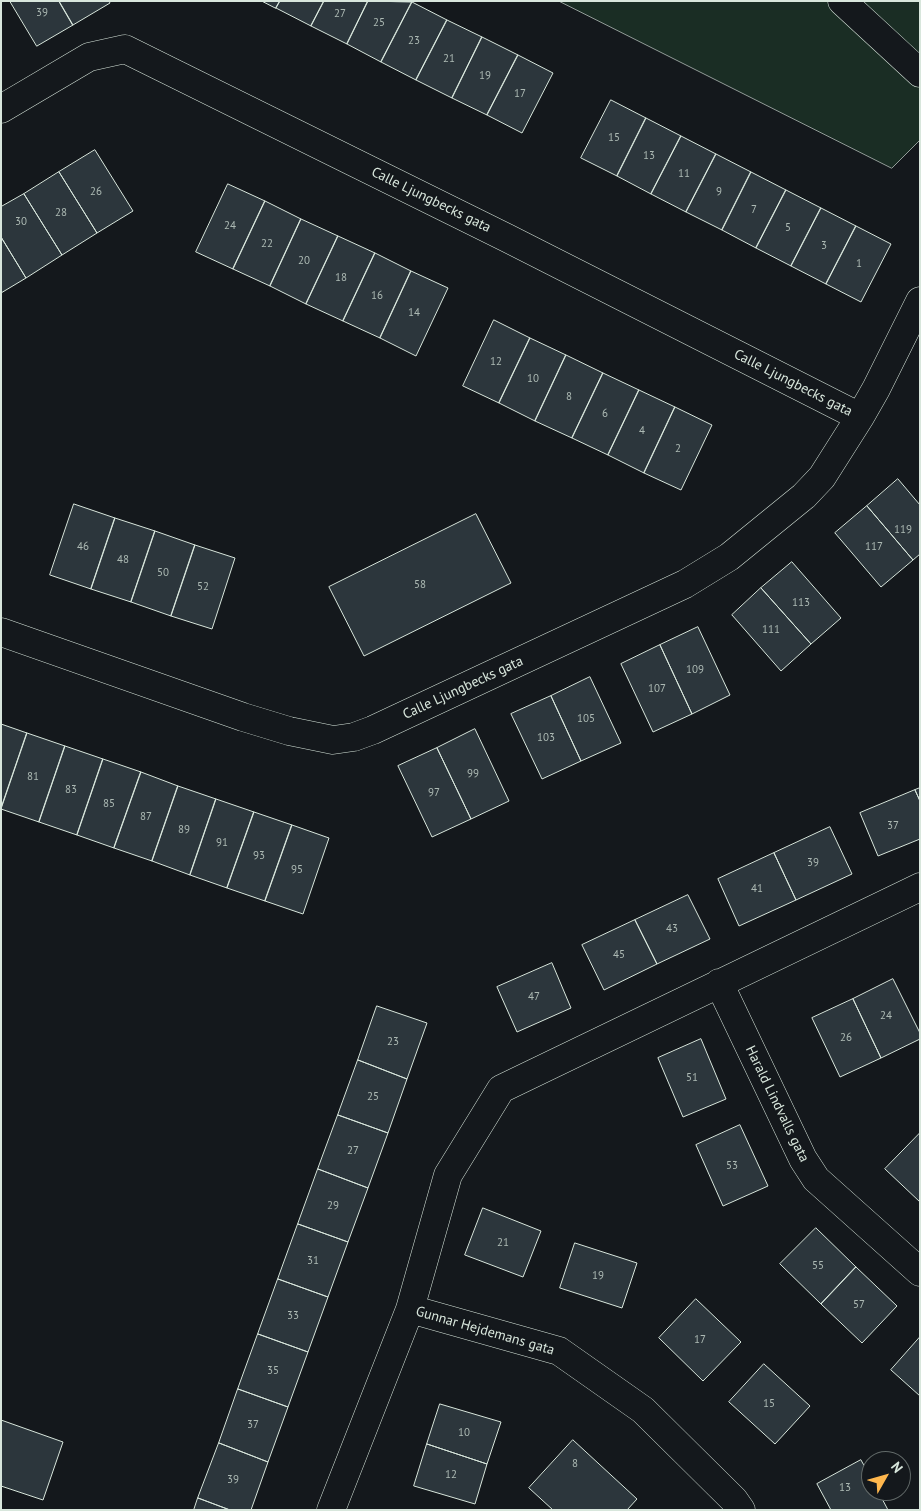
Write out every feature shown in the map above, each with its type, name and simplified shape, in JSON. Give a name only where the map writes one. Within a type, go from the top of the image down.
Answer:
[{"type":"street","points":[[842,1],[920,73]]},
{"type":"street","name":"Calle Ljungbecks gata","points":[[1,109],[89,56],[125,49],[507,238],[860,417]]},
{"type":"street","name":"Calle Ljungbecks gata","points":[[1,632],[289,731],[333,740],[373,730],[685,584],[729,557],[804,496],[822,477],[876,389],[920,301]]},
{"type":"street","points":[[719,983],[920,887]]},
{"type":"street","name":"Gunnar Hejdemans gata","points":[[331,1510],[410,1309],[448,1175],[502,1089],[719,983]]},
{"type":"street","name":"Harald Lindvalls gata","points":[[719,983],[802,1159],[809,1170],[816,1179],[920,1272]]},
{"type":"street","name":"Gunnar Hejdemans gata","points":[[410,1309],[558,1352],[644,1410],[734,1500],[741,1510]]},
{"type":"green space","points":[[559,1],[920,1],[920,140],[892,168]]},
{"type":"building","points":[[10,1],[59,1],[73,25],[37,46]]},
{"type":"building","points":[[59,1],[109,1],[110,3],[73,25]]},
{"type":"building","points":[[262,1],[280,1],[276,8]]},
{"type":"building","points":[[280,1],[324,1],[311,26],[276,8]]},
{"type":"building","points":[[324,1],[368,1],[347,44],[311,26]]},
{"type":"building","points":[[368,1],[412,2],[381,62],[347,44]]},
{"type":"building","points":[[412,2],[447,20],[416,80],[381,62]]},
{"type":"building","points":[[447,20],[482,37],[452,98],[416,80]]},
{"type":"building","points":[[482,37],[518,55],[487,115],[452,98]]},
{"type":"building","points":[[518,55],[553,73],[522,133],[487,115]]},
{"type":"building","points":[[611,100],[646,118],[617,176],[581,158]]},
{"type":"building","points":[[646,118],[681,136],[651,194],[617,176]]},
{"type":"building","points":[[681,136],[716,154],[686,212],[651,194]]},
{"type":"building","points":[[95,150],[133,211],[97,233],[59,172]]},
{"type":"building","points":[[716,154],[751,172],[722,230],[686,212]]},
{"type":"building","points":[[59,172],[97,233],[62,255],[24,194]]},
{"type":"building","points":[[751,172],[786,190],[756,248],[722,230]]},
{"type":"building","points":[[228,184],[265,201],[233,269],[196,252]]},
{"type":"building","points":[[786,190],[821,208],[791,266],[756,248]]},
{"type":"building","points":[[24,194],[62,255],[26,278],[1,237],[1,207]]},
{"type":"building","points":[[265,201],[301,219],[270,286],[233,269]]},
{"type":"building","points":[[821,208],[856,226],[826,284],[791,266]]},
{"type":"building","points":[[301,219],[338,236],[306,304],[270,286]]},
{"type":"building","points":[[856,226],[891,244],[861,302],[826,284]]},
{"type":"building","points":[[338,236],[375,253],[343,321],[306,304]]},
{"type":"building","points":[[1,237],[26,278],[1,293]]},
{"type":"building","points":[[375,253],[411,271],[380,338],[343,321]]},
{"type":"building","points":[[411,271],[448,288],[416,356],[380,338]]},
{"type":"building","points":[[494,320],[530,338],[499,403],[463,386]]},
{"type":"building","points":[[530,338],[566,355],[535,421],[499,403]]},
{"type":"building","points":[[566,355],[603,373],[572,438],[535,421]]},
{"type":"building","points":[[603,373],[639,390],[608,455],[572,438]]},
{"type":"building","points":[[639,390],[675,407],[644,473],[608,455]]},
{"type":"building","points":[[675,407],[712,425],[681,490],[644,473]]},
{"type":"building","points":[[898,479],[920,505],[920,554],[913,560],[867,506]]},
{"type":"building","points":[[74,504],[115,518],[91,589],[50,575]]},
{"type":"building","points":[[867,506],[913,560],[881,587],[835,533]]},
{"type":"building","points":[[476,514],[511,583],[364,656],[329,587]]},
{"type":"building","points":[[115,518],[155,531],[131,602],[91,589]]},
{"type":"building","points":[[155,531],[195,545],[171,616],[131,602]]},
{"type":"building","points":[[195,545],[235,558],[212,629],[171,616]]},
{"type":"building","points":[[792,562],[841,618],[811,644],[761,588]]},
{"type":"building","points":[[761,588],[811,644],[781,671],[732,615]]},
{"type":"building","points":[[698,627],[730,695],[692,714],[660,645]]},
{"type":"building","points":[[660,645],[692,714],[653,732],[621,664]]},
{"type":"building","points":[[590,677],[621,743],[581,761],[551,696]]},
{"type":"building","points":[[551,696],[581,761],[542,779],[511,714]]},
{"type":"building","points":[[1,724],[27,733],[1,809]]},
{"type":"building","points":[[475,729],[509,801],[471,819],[437,748]]},
{"type":"building","points":[[27,733],[65,746],[39,822],[1,809]]},
{"type":"building","points":[[65,746],[103,759],[77,835],[39,822]]},
{"type":"building","points":[[437,748],[471,819],[432,837],[398,766]]},
{"type":"building","points":[[103,759],[141,772],[114,848],[77,835]]},
{"type":"building","points":[[141,772],[178,786],[152,861],[114,848]]},
{"type":"building","points":[[178,786],[216,799],[190,875],[152,861]]},
{"type":"building","points":[[920,788],[920,801],[915,790]]},
{"type":"building","points":[[915,790],[920,801],[920,839],[878,856],[860,813]]},
{"type":"building","points":[[216,799],[254,812],[227,888],[190,875]]},
{"type":"building","points":[[254,812],[292,825],[265,901],[227,888]]},
{"type":"building","points":[[292,825],[329,838],[303,914],[265,901]]},
{"type":"building","points":[[830,827],[852,874],[796,900],[774,853]]},
{"type":"building","points":[[774,853],[796,900],[739,926],[718,879]]},
{"type":"building","points":[[688,895],[710,939],[657,964],[635,920]]},
{"type":"building","points":[[635,920],[657,964],[604,990],[582,945]]},
{"type":"building","points":[[552,963],[571,1008],[517,1032],[497,987]]},
{"type":"building","points":[[893,979],[920,1033],[920,1039],[881,1058],[853,999]]},
{"type":"building","points":[[853,999],[881,1058],[840,1077],[812,1018]]},
{"type":"building","points":[[377,1006],[427,1023],[407,1079],[358,1060]]},
{"type":"building","points":[[701,1039],[726,1099],[683,1117],[658,1058]]},
{"type":"building","points":[[358,1060],[407,1079],[388,1133],[338,1115]]},
{"type":"building","points":[[338,1115],[388,1133],[368,1188],[318,1169]]},
{"type":"building","points":[[740,1125],[768,1186],[723,1206],[696,1145]]},
{"type":"building","points":[[920,1133],[920,1202],[885,1169]]},
{"type":"building","points":[[318,1169],[368,1188],[348,1242],[298,1224]]},
{"type":"building","points":[[483,1208],[541,1231],[523,1277],[465,1255]]},
{"type":"building","points":[[298,1224],[348,1242],[328,1297],[278,1279]]},
{"type":"building","points":[[816,1228],[856,1267],[821,1304],[780,1264]]},
{"type":"building","points":[[575,1243],[637,1263],[622,1308],[560,1288]]},
{"type":"building","points":[[856,1267],[897,1306],[862,1343],[821,1304]]},
{"type":"building","points":[[278,1279],[328,1297],[308,1352],[258,1334]]},
{"type":"building","points":[[696,1299],[741,1342],[703,1381],[659,1338]]},
{"type":"building","points":[[258,1334],[308,1352],[288,1407],[238,1389]]},
{"type":"building","points":[[920,1337],[920,1396],[891,1370]]},
{"type":"building","points":[[764,1364],[810,1406],[775,1444],[729,1402]]},
{"type":"building","points":[[238,1389],[288,1407],[268,1462],[219,1443]]},
{"type":"building","points":[[440,1404],[501,1422],[487,1464],[427,1444]]},
{"type":"building","points":[[1,1420],[63,1442],[43,1500],[1,1486]]},
{"type":"building","points":[[573,1440],[637,1499],[627,1510],[553,1510],[529,1488]]},
{"type":"building","points":[[219,1443],[268,1462],[251,1510],[230,1510],[198,1498]]},
{"type":"building","points":[[427,1444],[487,1464],[475,1504],[414,1486]]},
{"type":"building","points":[[861,1460],[861,1501],[883,1501],[888,1510],[831,1510],[817,1484]]},
{"type":"building","points":[[198,1498],[230,1510],[194,1510]]}]
